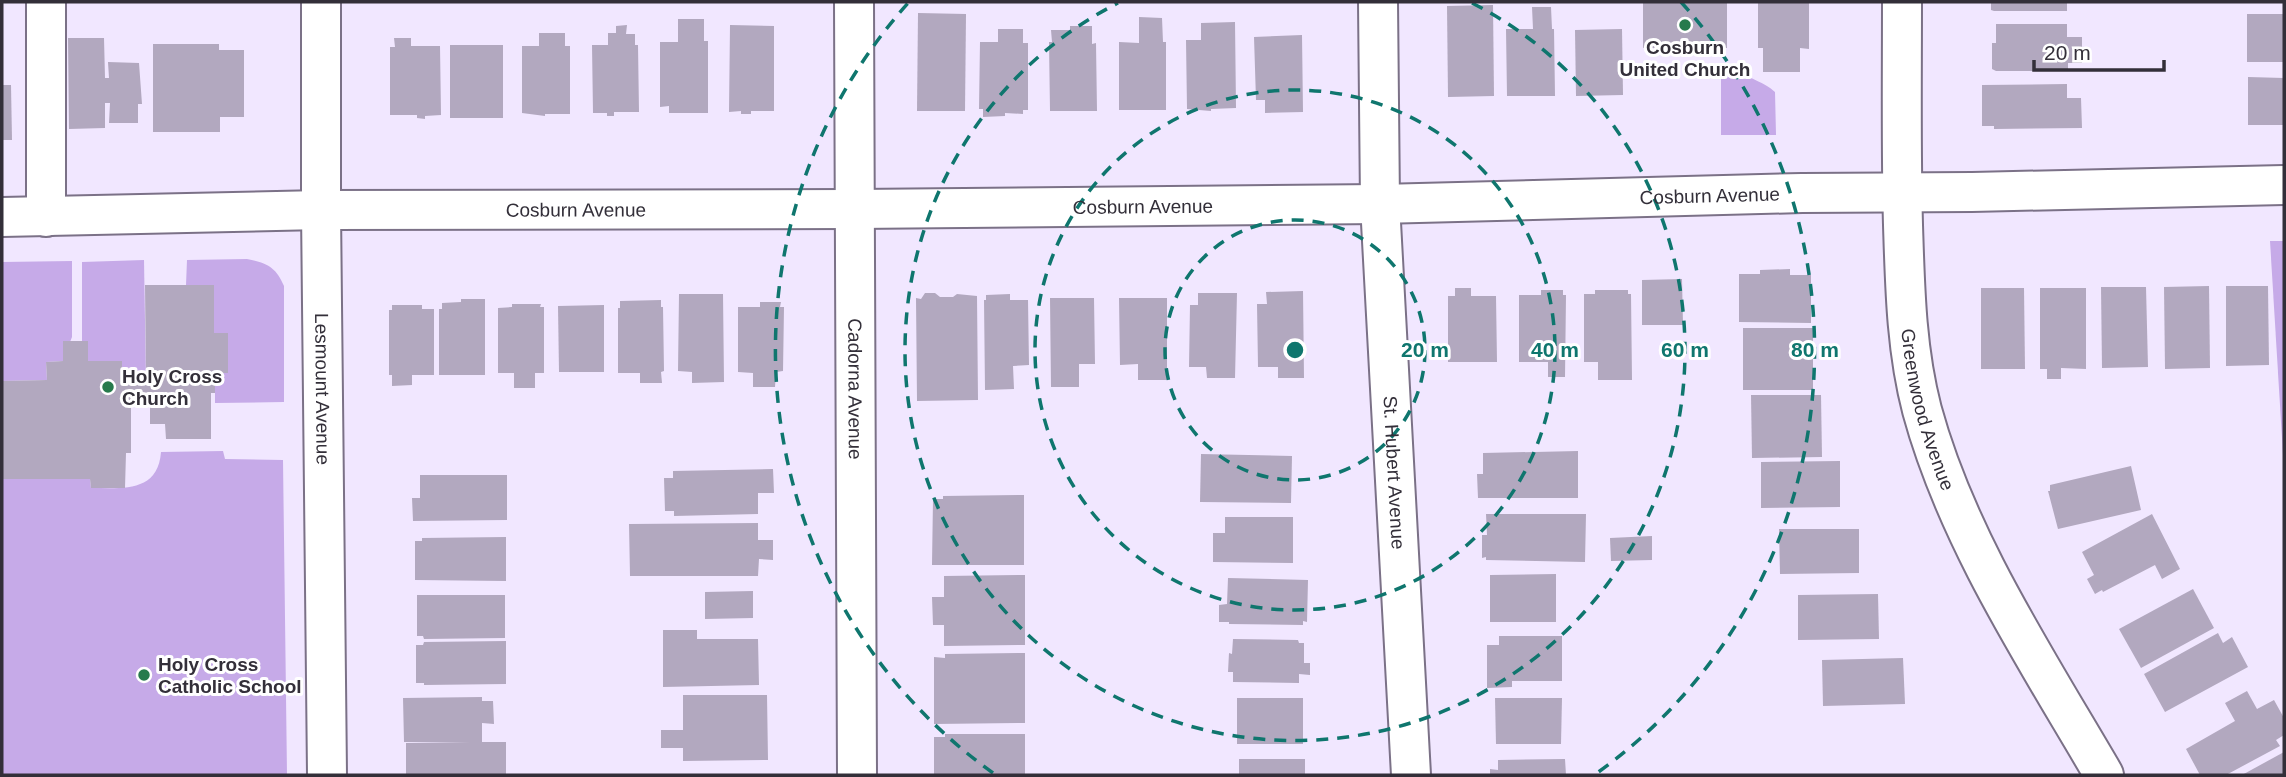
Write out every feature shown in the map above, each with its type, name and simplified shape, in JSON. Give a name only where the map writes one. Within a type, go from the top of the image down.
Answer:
[{"type":"street","points":[[46,2],[46,216]]},
{"type":"street","name":"Lesmount Avenue","points":[[321,2],[327,775]]},
{"type":"street","name":"Cadorna Avenue","points":[[854,2],[857,775]]},
{"type":"street","name":"St. Hubert Avenue","points":[[1378,2],[1380,204],[1410,775]]},
{"type":"street","name":"Greenwood Avenue","points":[[1902,2],[1904,269],[1909,345],[1922,409],[1941,470],[1986,567],[2104,775]]},
{"type":"street","name":"Cosburn Avenue","points":[[2,217],[321,210],[1380,204],[1802,192],[2284,185]]},
{"type":"shaded area","points":[[1724,64],[1775,92],[1776,135],[1721,135],[1721,67]]},
{"type":"shaded area","points":[[2270,241],[2284,241],[2284,471]]},
{"type":"shaded area","points":[[247,259],[270,267],[278,274],[284,286],[284,402],[215,403],[215,373],[228,373],[228,334],[214,333],[214,285],[186,285],[187,260]]},
{"type":"shaded area","points":[[144,260],[146,381],[122,380],[88,361],[82,341],[82,262]]},
{"type":"shaded area","points":[[72,261],[72,337],[70,342],[63,342],[63,361],[46,362],[47,380],[2,381],[2,262]]},
{"type":"shaded area","name":"Holy Cross Catholic School","points":[[223,451],[225,459],[283,460],[287,775],[2,775],[2,479],[90,479],[91,488],[126,487],[146,481],[153,475],[161,452]]},
{"type":"building","name":"Cosburn United Church","points":[[1643,2],[1727,2],[1727,48],[1643,48]]},
{"type":"building","name":"Cosburn United Church","points":[[1758,2],[1809,2],[1809,49],[1800,48],[1800,72],[1763,72],[1763,48],[1758,48]]},
{"type":"building","points":[[1991,2],[2067,2],[2067,11],[1994,11],[1991,10]]},
{"type":"building","points":[[1493,5],[1494,96],[1448,97],[1447,6]]},
{"type":"building","points":[[1532,7],[1551,7],[1555,96],[1507,96],[1506,29],[1533,29]]},
{"type":"building","points":[[918,13],[966,14],[965,111],[917,111]]},
{"type":"building","points":[[2247,14],[2284,14],[2284,62],[2247,62]]},
{"type":"building","points":[[1139,17],[1162,18],[1163,42],[1166,42],[1166,110],[1119,110],[1119,42],[1139,43]]},
{"type":"building","points":[[678,19],[704,19],[704,41],[708,41],[708,113],[669,113],[669,106],[660,107],[660,42],[678,42]]},
{"type":"building","points":[[1235,22],[1236,108],[1211,111],[1187,109],[1186,40],[1201,40],[1201,23]]},
{"type":"building","points":[[1996,24],[2067,24],[2067,37],[2082,37],[2082,63],[2068,63],[2068,71],[1996,71],[1992,69],[1992,43],[1996,43]]},
{"type":"building","points":[[627,25],[626,34],[635,34],[635,45],[638,45],[639,112],[614,112],[614,116],[593,113],[592,45],[608,45],[608,33],[616,33],[616,26]]},
{"type":"building","points":[[730,25],[774,26],[774,111],[751,111],[751,114],[729,112]]},
{"type":"building","points":[[1070,26],[1092,26],[1092,44],[1096,43],[1097,111],[1050,111],[1051,30],[1070,30]]},
{"type":"building","points":[[998,29],[1023,29],[1023,43],[1028,43],[1028,110],[1023,110],[1023,114],[1005,113],[1005,116],[983,117],[983,109],[979,109],[980,42],[998,42]]},
{"type":"building","points":[[1622,29],[1623,95],[1576,96],[1575,30]]},
{"type":"building","points":[[539,33],[565,33],[565,46],[570,46],[570,114],[545,116],[522,113],[522,46],[539,46]]},
{"type":"building","points":[[1302,35],[1303,112],[1265,113],[1265,100],[1256,100],[1254,37]]},
{"type":"building","points":[[68,38],[104,38],[105,78],[109,78],[108,62],[139,63],[142,104],[138,104],[138,123],[109,123],[110,103],[105,103],[105,128],[69,129]]},
{"type":"building","points":[[394,38],[411,38],[411,46],[440,46],[441,115],[425,116],[425,119],[417,118],[417,115],[390,115],[390,47],[395,47]]},
{"type":"building","points":[[153,44],[219,44],[219,50],[244,50],[244,117],[220,117],[220,132],[153,132]]},
{"type":"building","points":[[450,45],[503,45],[503,118],[450,118]]},
{"type":"building","points":[[2248,77],[2284,78],[2284,125],[2248,125]]},
{"type":"building","points":[[2067,84],[2067,98],[2081,98],[2082,128],[1994,129],[1994,126],[1982,126],[1982,85]]},
{"type":"building","points":[[2,85],[11,85],[12,140],[2,140]]},
{"type":"building","points":[[1790,269],[1790,275],[1811,275],[1811,323],[1739,322],[1739,274]]},
{"type":"building","points":[[1682,279],[1683,325],[1642,325],[1642,280]]},
{"type":"building","name":"Holy Cross Church","points":[[145,285],[214,285],[214,333],[228,333],[228,373],[215,373],[215,393],[211,393],[211,439],[166,439],[165,424],[150,424],[150,399],[131,399],[131,453],[126,453],[125,488],[91,488],[90,479],[2,479],[2,381],[47,380],[46,362],[63,361],[63,341],[88,341],[88,361],[122,361],[122,380],[146,381]]},
{"type":"building","points":[[2209,286],[2210,368],[2165,369],[2164,287]]},
{"type":"building","points":[[2226,286],[2268,286],[2269,365],[2226,366]]},
{"type":"building","points":[[2101,287],[2146,287],[2148,367],[2102,368]]},
{"type":"building","points":[[1455,288],[1471,288],[1471,296],[1496,296],[1497,362],[1448,362],[1448,296],[1455,296]]},
{"type":"building","points":[[1981,288],[2024,288],[2025,369],[1981,369]]},
{"type":"building","points":[[2040,288],[2086,288],[2086,369],[2061,368],[2061,379],[2047,379],[2047,369],[2040,369]]},
{"type":"building","points":[[1541,290],[1563,290],[1563,295],[1566,295],[1565,377],[1548,377],[1548,362],[1519,362],[1519,295],[1541,295]]},
{"type":"building","points":[[1595,290],[1628,290],[1628,294],[1631,294],[1632,380],[1598,380],[1598,362],[1584,362],[1584,294],[1595,294]]},
{"type":"building","points":[[1303,291],[1304,378],[1278,378],[1278,367],[1258,367],[1257,304],[1267,304],[1266,292]]},
{"type":"building","points":[[925,293],[935,293],[940,297],[953,297],[957,294],[977,296],[978,400],[917,401],[916,298],[921,299]]},
{"type":"building","points":[[1198,293],[1237,293],[1235,378],[1207,378],[1206,367],[1189,367],[1190,305],[1198,305]]},
{"type":"building","points":[[679,294],[723,294],[724,382],[692,383],[692,372],[678,371]]},
{"type":"building","points":[[1010,294],[1010,300],[1028,300],[1029,365],[1013,366],[1014,389],[985,390],[984,300],[986,295]]},
{"type":"building","points":[[1050,298],[1094,298],[1095,364],[1079,364],[1079,387],[1051,387]]},
{"type":"building","points":[[1119,298],[1167,298],[1167,380],[1138,380],[1138,364],[1120,365]]},
{"type":"building","points":[[461,299],[485,299],[485,375],[439,375],[439,309],[442,309],[442,303],[461,302]]},
{"type":"building","points":[[661,300],[664,371],[661,372],[662,383],[640,383],[640,373],[618,373],[618,308],[620,301]]},
{"type":"building","points":[[760,302],[781,302],[780,307],[784,307],[783,371],[776,372],[775,387],[753,387],[753,373],[738,372],[738,307],[760,307]]},
{"type":"building","points":[[512,304],[541,304],[540,307],[544,307],[544,373],[535,373],[535,388],[514,388],[514,373],[498,373],[498,308],[512,307]]},
{"type":"building","points":[[392,305],[422,305],[422,309],[434,309],[434,375],[412,375],[412,385],[392,386],[392,375],[389,375],[389,310],[392,310]]},
{"type":"building","points":[[604,305],[604,372],[559,372],[558,306]]},
{"type":"building","points":[[1743,328],[1813,328],[1813,390],[1743,390]]},
{"type":"building","points":[[1751,395],[1821,395],[1822,457],[1752,458]]},
{"type":"building","points":[[1578,451],[1578,498],[1478,498],[1477,474],[1483,474],[1483,453]]},
{"type":"building","points":[[1201,454],[1292,456],[1291,503],[1200,502]]},
{"type":"building","points":[[1840,461],[1840,507],[1761,508],[1761,462]]},
{"type":"building","points":[[2131,466],[2141,510],[2058,529],[2048,491],[2050,485]]},
{"type":"building","points":[[773,469],[774,493],[758,493],[758,514],[674,516],[674,511],[665,511],[664,478],[673,478],[673,471]]},
{"type":"building","points":[[420,475],[507,475],[507,520],[413,521],[412,498],[420,498]]},
{"type":"building","points":[[1024,495],[1024,565],[932,565],[933,499],[943,499],[943,496]]},
{"type":"building","points":[[1486,514],[1586,514],[1585,562],[1486,560],[1486,557],[1482,558],[1482,535],[1487,535]]},
{"type":"building","points":[[2152,514],[2180,569],[2162,579],[2155,565],[2095,594],[2087,579],[2094,575],[2082,552]]},
{"type":"building","points":[[1225,517],[1293,517],[1293,563],[1213,562],[1213,533],[1225,533]]},
{"type":"building","points":[[758,523],[758,540],[773,540],[773,560],[759,559],[758,576],[630,576],[629,524]]},
{"type":"building","points":[[1779,529],[1859,529],[1859,573],[1780,574]]},
{"type":"building","points":[[1652,536],[1652,560],[1611,561],[1610,538]]},
{"type":"building","points":[[506,537],[506,581],[415,580],[415,541],[422,541],[422,538]]},
{"type":"building","points":[[1556,574],[1556,622],[1490,622],[1490,575]]},
{"type":"building","points":[[1025,575],[1025,645],[944,646],[944,625],[933,625],[932,597],[944,597],[944,576]]},
{"type":"building","points":[[1228,578],[1308,580],[1307,622],[1303,621],[1303,625],[1219,622],[1219,605],[1227,604]]},
{"type":"building","points":[[2193,589],[2214,628],[2141,668],[2119,629]]},
{"type":"building","points":[[753,591],[753,618],[705,619],[705,592]]},
{"type":"building","points":[[1878,594],[1879,639],[1798,640],[1798,595]]},
{"type":"building","points":[[417,595],[505,595],[505,638],[424,639],[423,636],[417,636]]},
{"type":"building","points":[[663,630],[697,630],[697,639],[758,639],[759,685],[663,687]]},
{"type":"building","points":[[2218,633],[2223,643],[2232,637],[2248,667],[2165,712],[2144,674]]},
{"type":"building","points":[[1499,636],[1562,636],[1562,681],[1512,681],[1512,687],[1487,688],[1487,645],[1499,645]]},
{"type":"building","points":[[1233,639],[1298,640],[1299,643],[1304,643],[1304,663],[1310,663],[1310,675],[1299,674],[1299,683],[1233,682],[1233,672],[1228,672]]},
{"type":"building","points":[[506,641],[506,684],[416,683],[416,645],[423,645],[424,642]]},
{"type":"building","points":[[1025,653],[1025,723],[934,724],[934,657],[945,658],[945,654]]},
{"type":"building","points":[[1903,658],[1905,704],[1823,706],[1822,660]]},
{"type":"building","points":[[2247,691],[2257,709],[2274,700],[2284,718],[2284,735],[2276,740],[2280,746],[2226,775],[2200,775],[2186,749],[2235,721],[2225,703]]},
{"type":"building","points":[[683,695],[767,695],[768,760],[683,761],[683,748],[661,748],[661,730],[683,730]]},
{"type":"building","points":[[482,697],[482,701],[493,701],[494,724],[482,723],[482,742],[506,742],[506,775],[406,775],[406,743],[470,742],[404,742],[403,698]]},
{"type":"building","points":[[1237,698],[1303,698],[1303,744],[1237,744]]},
{"type":"building","points":[[1495,698],[1562,698],[1561,744],[1496,744]]},
{"type":"building","points":[[945,734],[1025,734],[1025,775],[934,775],[934,737],[945,737]]},
{"type":"building","points":[[2284,752],[2284,775],[2242,775]]},
{"type":"building","points":[[1239,759],[1305,759],[1305,775],[1239,775]]},
{"type":"building","points":[[1565,759],[1566,775],[1490,775],[1490,769],[1498,770],[1498,760]]},
{"type":"place","name":"Cosburn United Church","points":[[1685,25]]},
{"type":"place","name":"Holy Cross Church","points":[[108,387]]},
{"type":"place","name":"Holy Cross Catholic School","points":[[144,675]]}]
